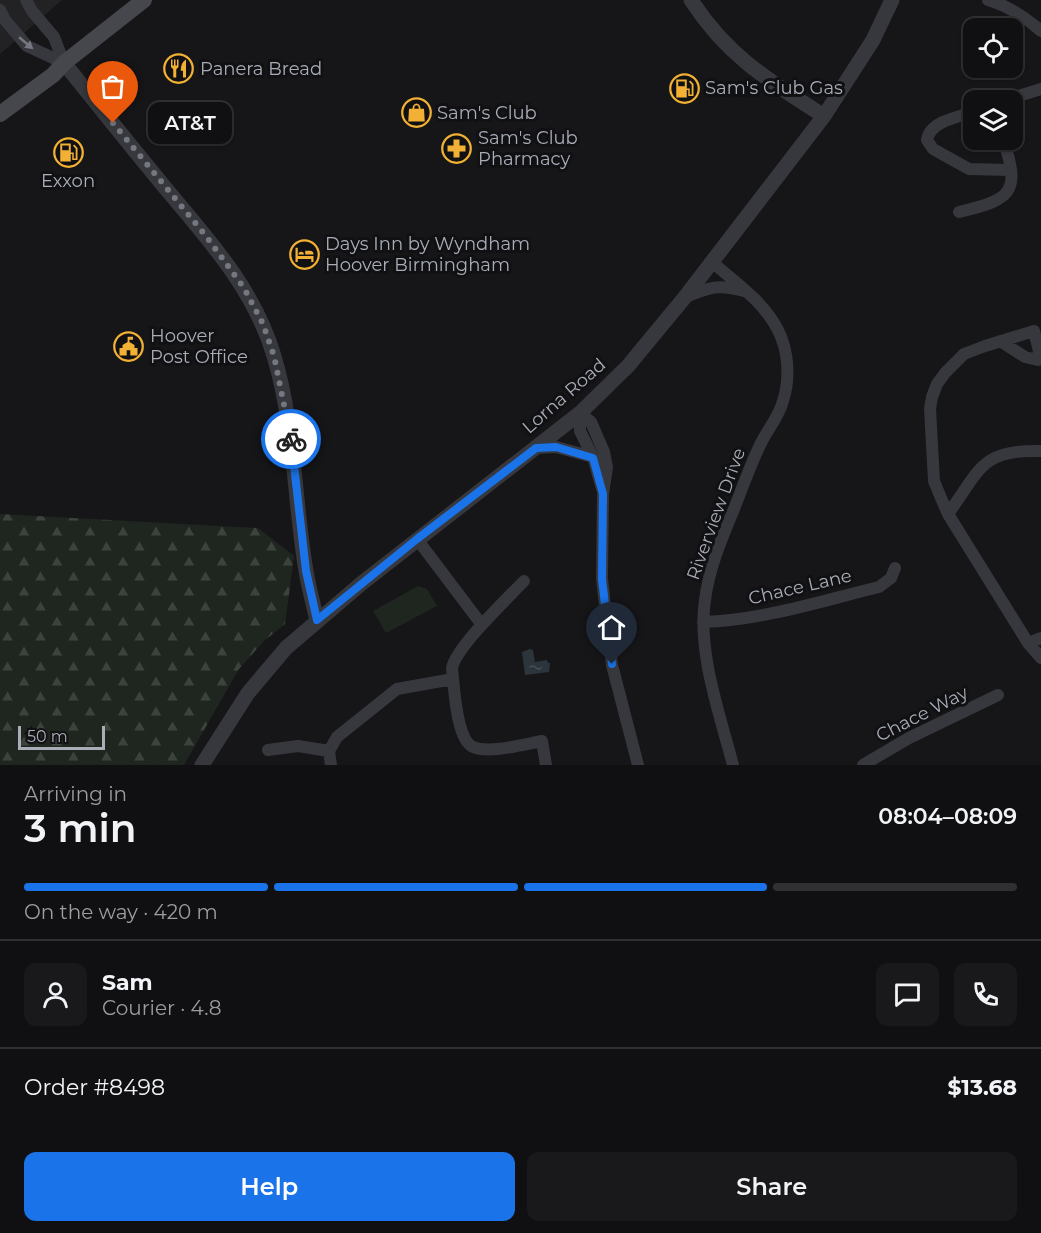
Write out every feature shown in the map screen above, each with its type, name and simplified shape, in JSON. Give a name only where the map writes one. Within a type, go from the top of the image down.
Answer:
[{"type":"main road","points":[[0,114],[144,0]]},
{"type":"street","points":[[26,0],[32,11],[54,37],[64,63],[219,253],[244,288],[263,324],[282,386],[306,571],[317,620]]},
{"type":"street","points":[[691,0],[715,33],[759,75],[824,116]]},
{"type":"street","name":"Lorna Road","points":[[202,765],[248,693],[286,648],[417,539],[580,413],[628,366],[685,297],[824,116],[873,40],[892,0]]},
{"type":"street","points":[[988,0],[1006,6],[1026,18],[1041,31]]},
{"type":"street","points":[[0,10],[5,20],[27,46],[64,63]]},
{"type":"street","points":[[1023,94],[1041,88]]},
{"type":"street","points":[[963,116],[938,124],[928,133],[927,140],[933,149],[969,169],[1010,170]]},
{"type":"street","points":[[959,212],[983,207],[1004,198],[1011,189],[1013,180],[1005,150]]},
{"type":"street","name":"Riverview Drive","points":[[712,262],[747,292],[778,329],[788,362],[787,384],[779,411],[749,470],[710,573],[704,602],[703,621],[711,677],[733,765]]},
{"type":"street","points":[[685,297],[706,288],[725,286],[747,292]]},
{"type":"street","points":[[1000,341],[964,354],[937,384],[932,397],[931,440],[934,481],[948,514],[1028,643],[1041,658]]},
{"type":"street","points":[[580,413],[580,431],[593,458],[603,494]]},
{"type":"street","points":[[580,413],[591,422],[604,452],[607,466],[603,494],[602,579],[612,664],[638,765]]},
{"type":"street","points":[[536,448],[556,447],[593,458]]},
{"type":"street","points":[[948,514],[986,462],[1015,450],[1041,451]]},
{"type":"street","points":[[417,539],[482,625]]},
{"type":"street","name":"Chace Lane","points":[[703,621],[757,616],[879,586],[891,578],[895,568]]},
{"type":"street","points":[[524,581],[482,625],[453,660],[453,679],[460,727],[466,741],[472,747],[484,749],[542,741],[546,765]]},
{"type":"street","points":[[1028,643],[1041,638]]},
{"type":"street","points":[[332,765],[329,751],[337,738],[397,689],[453,679]]},
{"type":"street","name":"Chace Way","points":[[863,765],[909,738],[998,695]]},
{"type":"street","points":[[268,750],[298,746],[329,751]]},
{"type":"shaded area","points":[[0,0],[62,0],[0,54]]},
{"type":"green space","points":[[0,514],[258,528],[294,556],[285,624],[264,641],[239,669],[184,765],[0,765]]},
{"type":"green space","points":[[418,586],[427,589],[437,606],[386,633],[373,611]]},
{"type":"water","points":[[533,650],[535,662],[547,660],[550,663],[549,672],[525,675],[522,652]]},
{"type":"way so far","points":[[113,123],[206,236],[244,288],[263,324],[274,356],[282,386],[291,439]]},
{"type":"place","name":"Panera Bread","points":[[179,69]]},
{"type":"place","name":"Sam's Club Gas","points":[[684,88]]},
{"type":"place","name":"Sam's Club","points":[[416,113]]},
{"type":"place","name":"AT&T","points":[[113,123]]},
{"type":"place","name":"Sam's Club Pharmacy","points":[[457,148]]},
{"type":"place","name":"Exxon","points":[[68,152]]},
{"type":"place","name":"Days Inn by Wyndham Hoover Birmingham","points":[[304,254]]},
{"type":"place","name":"Hoover Post Office","points":[[129,346]]},
{"type":"route","points":[[291,439],[306,571],[317,620],[417,539],[536,448],[556,447],[593,458],[603,494],[602,579],[612,664]]}]
